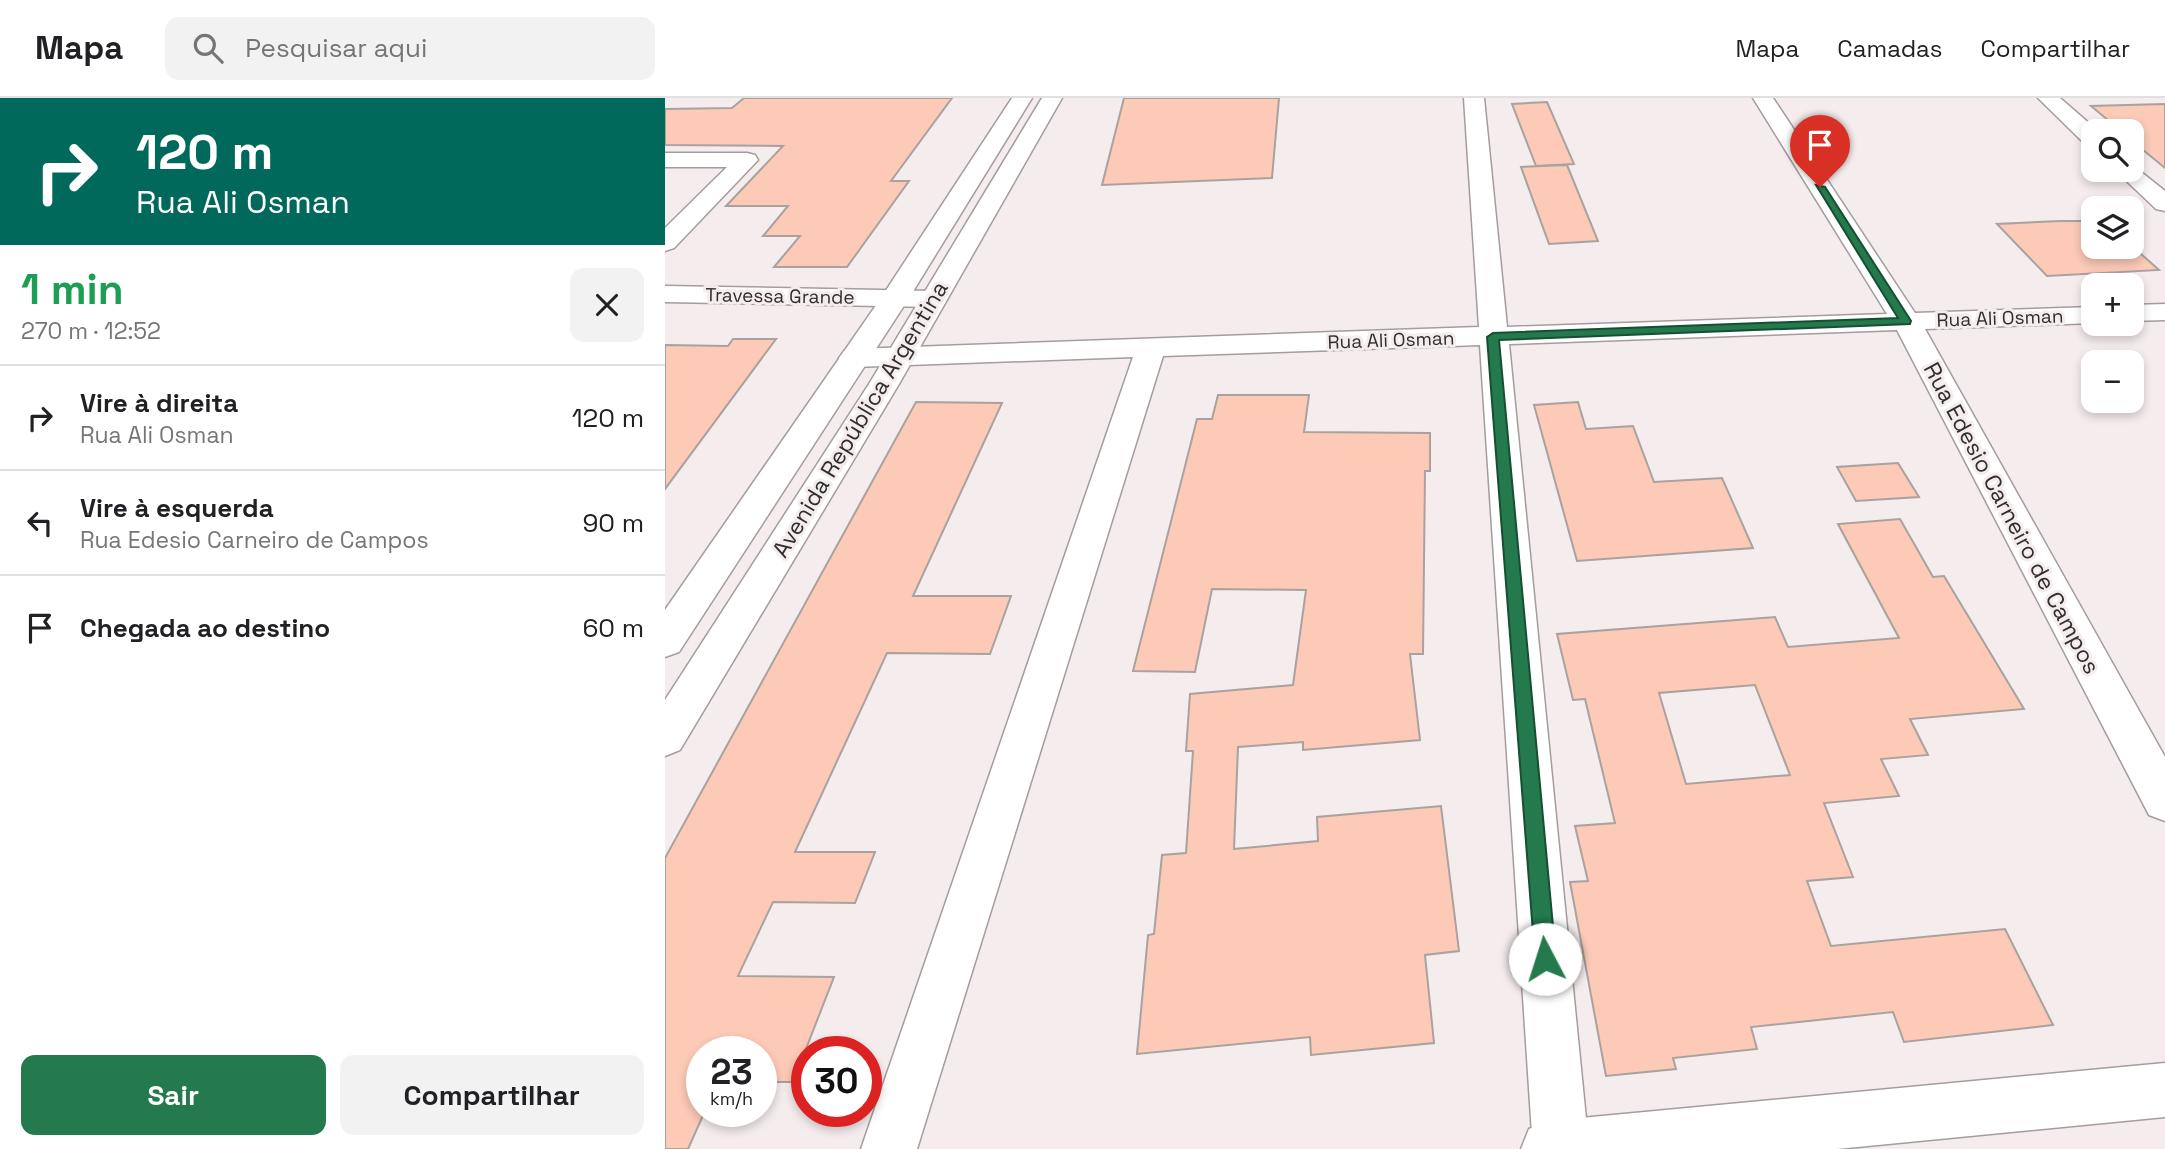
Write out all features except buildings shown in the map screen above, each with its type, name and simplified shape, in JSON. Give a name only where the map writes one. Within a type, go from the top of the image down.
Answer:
[{"type":"street","name":"Avenida República Argentina","points":[[665,641],[895,298],[1023,98]]},
{"type":"street","name":"Avenida República Argentina","points":[[665,737],[899,357],[1052,98]]},
{"type":"street","points":[[1473,98],[1557,1149],[2165,1090]]},
{"type":"street","name":"Rua Edesio Carneiro de Campos","points":[[1763,98],[1906,321],[2165,800]]},
{"type":"street","points":[[2048,98],[2081,128]]},
{"type":"street","points":[[665,160],[747,160],[665,243]]},
{"type":"street","points":[[2140,182],[2165,204]]},
{"type":"street","name":"Travessa Grande","points":[[665,293],[933,299]]},
{"type":"street","points":[[2144,313],[2165,312]]},
{"type":"street","name":"Rua Ali Osman","points":[[855,358],[2081,314]]},
{"type":"street","points":[[889,1149],[1151,348]]},
{"type":"route","points":[[1545,959],[1493,337],[1906,321],[1820,187]]}]
